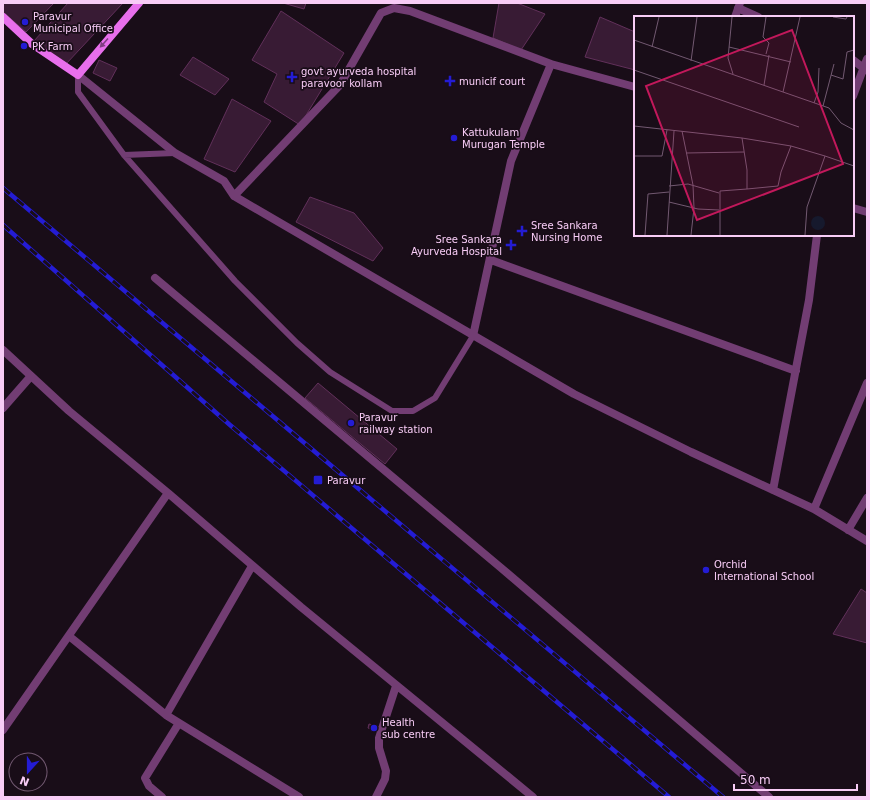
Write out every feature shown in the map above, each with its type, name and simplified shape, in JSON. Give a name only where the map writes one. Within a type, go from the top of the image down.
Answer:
[{"type":"street","points":[[78,75],[139,3]]},
{"type":"street","points":[[735,16],[739,6],[756,16]]},
{"type":"street","points":[[234,196],[340,85],[381,13],[394,8],[410,12],[551,64],[634,86]]},
{"type":"street","points":[[3,17],[32,44],[78,75],[175,153],[224,181],[234,196],[574,394],[691,452],[814,509],[867,541]]},
{"type":"street","points":[[854,94],[865,68],[867,58]]},
{"type":"street","points":[[854,61],[865,68]]},
{"type":"street","points":[[473,336],[491,260],[511,162],[551,64]]},
{"type":"street","points":[[854,208],[867,212]]},
{"type":"street","points":[[773,490],[809,300],[817,236]]},
{"type":"street","points":[[491,260],[796,372]]},
{"type":"street","points":[[155,278],[500,567],[769,797]]},
{"type":"street","points":[[3,350],[69,411],[168,493],[252,566],[396,686],[533,797]]},
{"type":"street","points":[[3,408],[31,376]]},
{"type":"street","points":[[814,509],[867,383]]},
{"type":"street","points":[[3,730],[168,493]]},
{"type":"street","points":[[848,530],[867,498]]},
{"type":"street","points":[[166,715],[252,566]]},
{"type":"street","points":[[69,636],[166,715],[299,797]]},
{"type":"street","points":[[376,797],[385,779],[386,771],[379,748],[379,738],[396,686]]},
{"type":"street","points":[[162,797],[149,786],[145,778],[179,723]]},
{"type":"lane","points":[[78,75],[78,92],[124,155],[235,280],[297,343],[330,372],[392,411],[413,411],[434,398],[473,336]]},
{"type":"lane","points":[[124,155],[175,153]]},
{"type":"building","name":"Paravur Municipal Office","points":[[3,3],[54,3],[26,32],[3,12]]},
{"type":"building","points":[[68,3],[123,3],[66,64],[34,41]]},
{"type":"building","points":[[283,3],[306,3],[304,9]]},
{"type":"building","points":[[499,3],[517,3],[545,14],[521,50],[493,38]]},
{"type":"building","name":"govt ayurveda hospital paravoor kollam","points":[[281,11],[344,53],[300,125],[264,102],[277,74],[252,60]]},
{"type":"building","points":[[600,17],[634,32],[634,70],[585,57]]},
{"type":"building","points":[[193,57],[229,79],[215,95],[180,75]]},
{"type":"building","points":[[99,60],[117,68],[110,81],[93,73]]},
{"type":"building","points":[[232,99],[271,121],[235,172],[204,159]]},
{"type":"building","points":[[310,197],[354,213],[383,248],[373,261],[296,222]]},
{"type":"building","name":"Paravur railway station","points":[[318,383],[397,449],[385,464],[305,398]]},
{"type":"building","points":[[861,589],[867,593],[867,643],[833,634]]},
{"type":"building","name":"Health sub centre","points":[[369,724],[380,727],[378,732],[368,728]]},
{"type":"railway","points":[[3,188],[723,797]]},
{"type":"railway","points":[[3,225],[230,425],[669,797]]},
{"type":"place","name":"Paravur Municipal Office","points":[[25,22]]},
{"type":"place","name":"PK Farm","points":[[24,46]]},
{"type":"place","name":"govt ayurveda hospital paravoor kollam","points":[[292,77]]},
{"type":"place","name":"municif court","points":[[450,81]]},
{"type":"place","name":"Kattukulam Murugan Temple","points":[[454,138]]},
{"type":"place","name":"Sree Sankara Nursing Home","points":[[522,231]]},
{"type":"place","name":"Sree Sankara Ayurveda Hospital","points":[[511,245]]},
{"type":"place","name":"Paravur railway station","points":[[351,423]]},
{"type":"place","name":"Paravur","points":[[318,480]]},
{"type":"place","name":"Orchid International School","points":[[706,570]]},
{"type":"place","name":"Health sub centre","points":[[374,728]]}]
